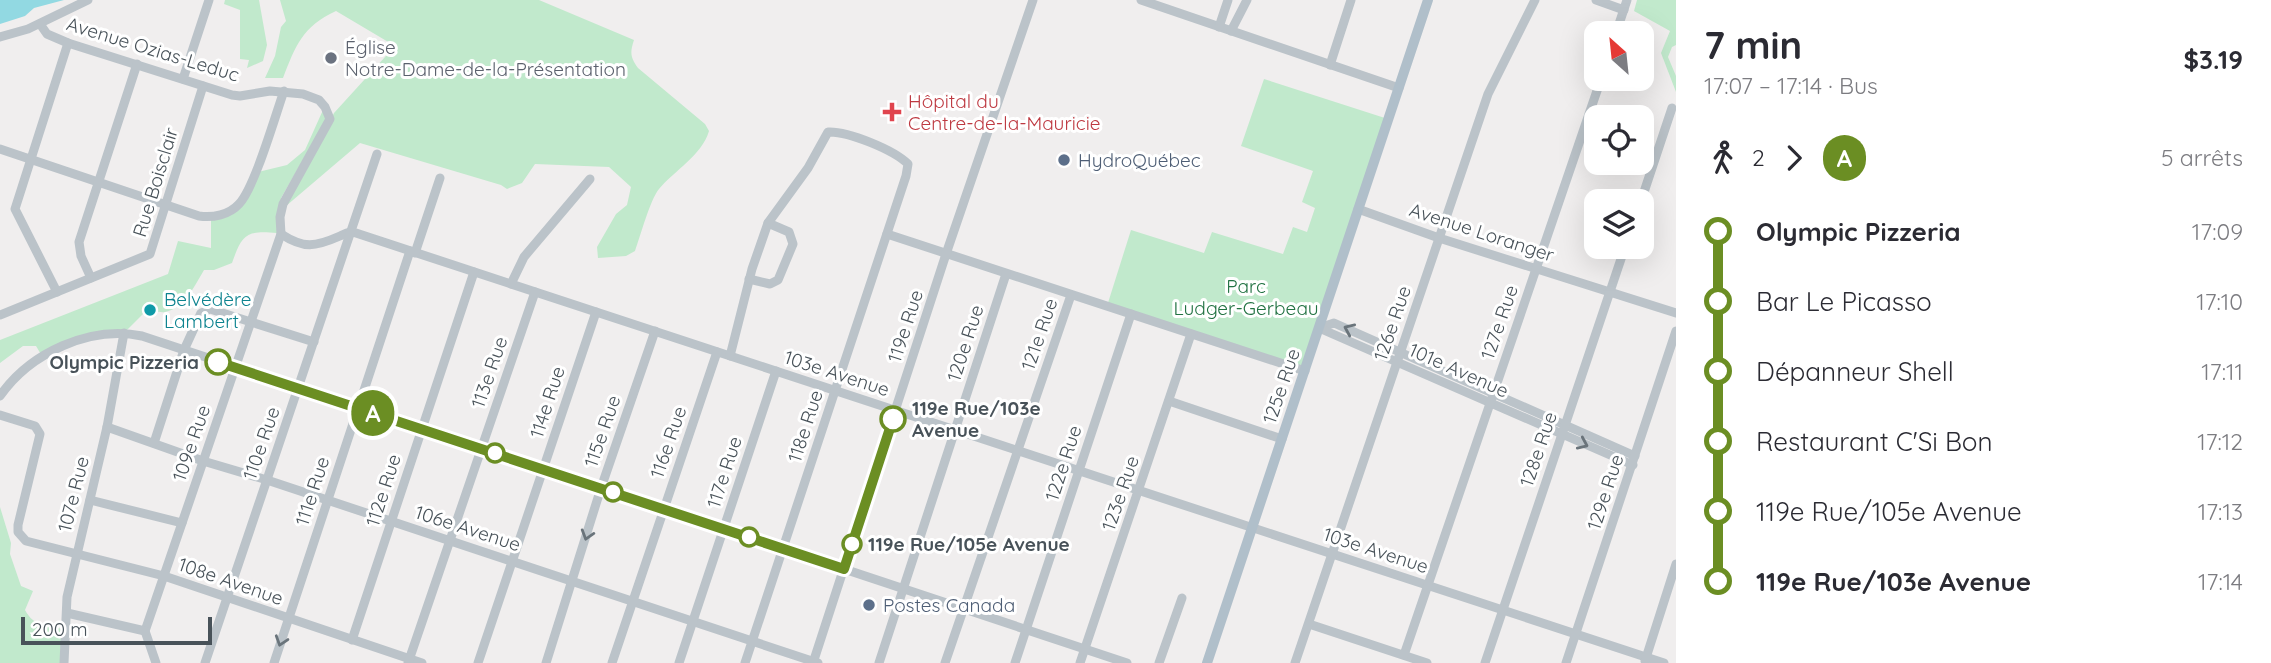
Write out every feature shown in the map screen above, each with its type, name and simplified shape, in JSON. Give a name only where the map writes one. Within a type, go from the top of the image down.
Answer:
[{"type":"main road","name":"125e Rue","points":[[1207,663],[1428,0]]},
{"type":"street","points":[[0,37],[40,24],[88,0]]},
{"type":"street","points":[[183,79],[209,0]]},
{"type":"street","name":"119e Rue","points":[[815,662],[946,254],[1033,0]]},
{"type":"street","points":[[1141,0],[1399,88]]},
{"type":"street","points":[[1219,27],[1228,0]]},
{"type":"street","points":[[1231,31],[1247,0]]},
{"type":"street","points":[[1330,65],[1351,0]]},
{"type":"street","name":"126e Rue","points":[[1295,663],[1488,94],[1535,0]]},
{"type":"street","points":[[1596,0],[1626,5]]},
{"type":"street","name":"Avenue Ozias-Leduc","points":[[40,24],[47,34],[68,43],[203,86],[240,96],[284,91],[319,100],[330,119],[287,195],[280,218],[281,234]]},
{"type":"street","points":[[57,292],[15,209],[68,43]]},
{"type":"street","points":[[91,278],[81,256],[79,242],[137,64]]},
{"type":"street","name":"Rue Boisclair","points":[[0,315],[150,254],[203,86]]},
{"type":"street","points":[[0,149],[207,217],[231,210],[240,203],[249,188],[284,91]]},
{"type":"street","name":"127e Rue","points":[[1404,655],[1597,91]]},
{"type":"street","points":[[1646,189],[1672,124],[1672,108]]},
{"type":"street","name":"118e Rue","points":[[745,663],[908,164],[900,156],[839,131],[828,132],[808,168],[768,223]]},
{"type":"street","name":"110e Rue","points":[[205,663],[377,154]]},
{"type":"street","name":"111e Rue","points":[[274,663],[358,408],[440,178]]},
{"type":"street","points":[[511,284],[524,257],[590,179]]},
{"type":"street","name":"Avenue Loranger","points":[[1358,209],[1439,238],[1676,313]]},
{"type":"street","points":[[730,356],[749,279],[768,223],[789,232],[793,244],[779,281],[770,284],[749,279]]},
{"type":"street","points":[[281,234],[304,246],[351,232]]},
{"type":"street","name":"103e Avenue","points":[[351,232],[1576,634],[1645,660],[1664,663]]},
{"type":"street","name":"109e Rue","points":[[145,631],[281,234]]},
{"type":"street","points":[[887,234],[1305,371]]},
{"type":"street","name":"128e Rue","points":[[1485,663],[1621,259]]},
{"type":"street","name":"112e Rue","points":[[352,640],[474,272]]},
{"type":"street","name":"120e Rue","points":[[879,663],[1006,274]]},
{"type":"street","name":"113e Rue","points":[[409,661],[535,292]]},
{"type":"street","name":"121e Rue","points":[[945,663],[1071,295]]},
{"type":"street","points":[[154,443],[184,350],[201,313],[210,309],[314,342]]},
{"type":"street","name":"114e Rue","points":[[478,663],[596,312]]},
{"type":"street","name":"122e Rue","points":[[1015,663],[1131,314]]},
{"type":"street","name":"101e Avenue","points":[[1318,328],[1334,323],[1401,352],[1492,398],[1634,461]]},
{"type":"street","name":"101e Avenue","points":[[1318,328],[1492,398]]},
{"type":"street","name":"115e Rue","points":[[545,663],[655,331]]},
{"type":"street","name":"129e Rue","points":[[1566,663],[1676,331]]},
{"type":"street","points":[[0,396],[17,375],[42,356],[90,337],[124,334],[142,336],[1127,663]]},
{"type":"street","name":"107e Rue","points":[[64,663],[67,597],[107,427],[124,334]]},
{"type":"street","name":"123e Rue","points":[[1080,663],[1191,334]]},
{"type":"street","name":"116e Rue","points":[[612,663],[717,352]]},
{"type":"street","name":"117e Rue","points":[[679,663],[776,371]]},
{"type":"street","points":[[1169,401],[1282,439]]},
{"type":"street","name":"108e Avenue","points":[[0,415],[35,426],[40,434],[18,525],[18,532],[26,541],[164,576],[409,661],[422,663]]},
{"type":"street","name":"106e Avenue","points":[[107,427],[815,662]]},
{"type":"street","points":[[90,500],[182,523]]},
{"type":"street","points":[[1645,660],[1676,564]]},
{"type":"street","points":[[1159,663],[1182,598]]},
{"type":"street","points":[[67,613],[145,631],[156,663]]},
{"type":"street","points":[[1309,624],[1427,663]]},
{"type":"green space","points":[[225,0],[259,0],[267,45],[263,61],[247,68],[249,60],[240,59],[240,10],[224,4]]},
{"type":"green space","points":[[280,0],[539,0],[634,40],[633,61],[638,68],[705,124],[709,131],[694,155],[659,189],[635,251],[626,256],[598,258],[597,247],[616,214],[627,205],[631,187],[609,167],[535,164],[522,183],[507,189],[360,143],[286,206],[334,113],[395,46],[336,11],[315,24],[302,38],[283,78],[265,78],[275,56],[281,27],[286,21]]},
{"type":"green space","points":[[1637,0],[1676,0],[1676,45],[1672,47],[1668,57],[1676,76],[1676,92],[1661,53],[1670,31],[1634,11]]},
{"type":"green space","name":"Parc Ludger-Gerbeau","points":[[1264,79],[1388,119],[1305,371],[1107,306],[1131,230],[1204,253],[1212,232],[1283,254],[1293,227],[1307,232],[1315,208],[1302,202],[1313,171],[1241,146]]},
{"type":"green space","points":[[323,110],[326,120],[281,198],[277,233],[258,232],[246,236],[232,263],[214,270],[204,270],[189,295],[178,306],[165,312],[147,310],[124,333],[107,334],[42,356],[36,346],[23,346],[0,363],[0,340],[168,274],[178,241],[211,248],[211,219],[228,213],[258,172],[287,165],[305,150]]},
{"type":"green space","points":[[0,507],[11,543],[10,554],[21,586],[33,591],[25,610],[37,623],[66,629],[64,663],[0,663]]},
{"type":"water","points":[[0,0],[64,0],[34,8],[25,16],[0,24]]},
{"type":"bus line","name":"A","points":[[218,362],[844,569],[893,419]]},
{"type":"place","name":"Église Notre-Dame-de-la-Présentation","points":[[331,58]]},
{"type":"place","name":"Hôpital du Centre-de-la-Mauricie","points":[[892,112]]},
{"type":"place","name":"HydroQuébec","points":[[1064,160]]},
{"type":"place","name":"Belvédère Lambert","points":[[150,310]]},
{"type":"place","name":"Olympic Pizzeria","points":[[218,362]]},
{"type":"place","name":"119e Rue/103e Avenue","points":[[893,419]]},
{"type":"place","name":"119e Rue/105e Avenue","points":[[852,544]]},
{"type":"place","name":"Postes Canada","points":[[869,605]]}]
